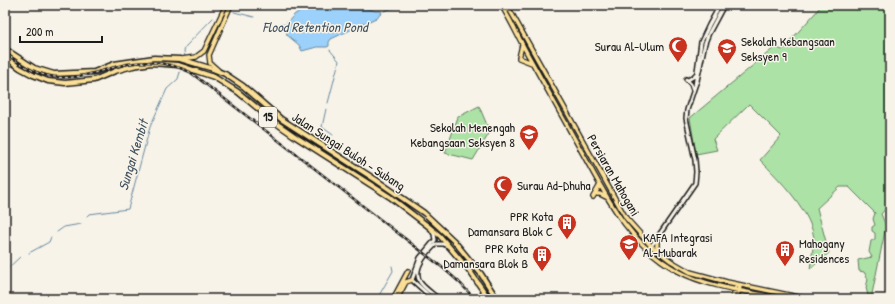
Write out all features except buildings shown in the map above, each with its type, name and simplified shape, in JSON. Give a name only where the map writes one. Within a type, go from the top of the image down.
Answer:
[{"type":"highway","name":"Jalan Sungai Buloh - Subang","points":[[5,49],[34,68],[54,74],[94,72],[114,64],[154,58],[180,59],[225,74],[243,86],[281,119],[424,213],[454,241],[481,274],[497,299]]},
{"type":"highway","name":"Jalan Sungai Buloh - Subang","points":[[5,57],[33,76],[48,81],[65,83],[94,80],[115,71],[151,63],[178,65],[214,77],[238,92],[296,137],[390,197],[428,226],[449,246],[469,270],[489,299]]},
{"type":"main road","points":[[180,59],[196,57],[204,51],[226,5]]},
{"type":"main road","points":[[225,74],[212,66],[209,59],[214,42],[230,5]]},
{"type":"main road","name":"Persiaran Mahogani","points":[[501,5],[607,198],[622,222],[648,251],[666,265],[696,279],[783,299]]},
{"type":"main road","name":"Persiaran Mahogani","points":[[507,5],[626,218],[651,246],[659,253],[690,272],[808,299]]},
{"type":"main road","points":[[522,44],[519,58],[527,60],[533,64]]},
{"type":"main road","points":[[600,185],[595,196],[602,195],[607,198]]},
{"type":"main road","points":[[642,237],[649,239],[657,238],[657,248],[659,253]]},
{"type":"main road","points":[[393,299],[408,270]]},
{"type":"main road","points":[[397,299],[406,282],[413,278]]},
{"type":"main road","points":[[732,299],[739,284]]},
{"type":"main road","points":[[726,287],[731,292],[732,299]]},
{"type":"main road","points":[[736,299],[737,289]]},
{"type":"main road","points":[[750,299],[766,296]]},
{"type":"street","points":[[695,86],[702,40],[720,5]]},
{"type":"street","points":[[648,251],[695,184],[695,160],[686,118],[693,90],[698,82],[705,43],[724,5]]},
{"type":"street","points":[[693,90],[691,84],[687,80],[696,74]]},
{"type":"street","points":[[413,278],[420,258],[435,240],[434,234],[428,226]]},
{"type":"street","points":[[413,278],[423,259],[436,244],[449,246]]},
{"type":"street","points":[[418,271],[420,282]]},
{"type":"street","points":[[413,278],[420,282],[439,299]]},
{"type":"street","points":[[413,278],[433,299]]},
{"type":"green space","points":[[821,5],[890,5],[890,207],[888,206],[881,214],[886,226],[871,299],[869,299],[866,288],[868,279],[864,272],[859,271],[858,260],[872,257],[869,252],[871,241],[875,239],[875,233],[872,231],[872,227],[875,225],[873,219],[875,213],[849,187],[840,187],[817,208],[829,253],[810,269],[814,241],[808,219],[794,197],[760,160],[781,136],[749,104],[713,139],[717,150],[696,154],[690,118],[775,47],[782,50]]},
{"type":"green space","points":[[479,106],[490,132],[473,160],[445,153],[458,117]]},
{"type":"water","name":"Flood Retention Pond","points":[[315,5],[356,5],[375,11],[381,11],[382,13],[376,18],[331,39],[329,46],[327,47],[317,47],[302,51],[299,45],[287,35],[285,25],[295,14]]},
{"type":"waterway","name":"Sungai Kembit","points":[[384,11],[401,5]]},
{"type":"waterway","name":"Sungai Kembit","points":[[234,12],[254,17]]},
{"type":"waterway","name":"Sungai Kembit","points":[[185,57],[184,51],[186,46],[213,18]]},
{"type":"waterway","name":"Sungai Kembit","points":[[280,24],[286,25]]},
{"type":"waterway","points":[[328,103],[339,61],[330,50]]},
{"type":"waterway","name":"Sungai Kembit","points":[[87,216],[89,214],[128,209],[150,127],[167,89],[178,79],[180,72]]},
{"type":"waterway","points":[[326,109],[322,127],[333,135]]},
{"type":"waterway","name":"Sungai Kembit","points":[[57,232],[64,227],[81,224]]},
{"type":"waterway","name":"Sungai Kembit","points":[[29,253],[49,242],[51,237]]},
{"type":"waterway","name":"Sungai Kembit","points":[[5,271],[21,256]]},
{"type":"waterway","points":[[377,299],[393,271],[392,266]]},
{"type":"railway","points":[[5,53],[34,71],[56,77],[76,77],[127,64],[143,62],[168,64],[190,72],[443,268],[475,299]]},
{"type":"place","name":"Surau Al-Ulum","points":[[678,63]]},
{"type":"place","name":"Sekolah Kebangsaan Seksyen 9","points":[[727,65]]},
{"type":"place","name":"Sekolah Menengah Kebangsaan Seksyen 8","points":[[529,151]]},
{"type":"place","name":"Surau Ad-Dhuha","points":[[503,202]]},
{"type":"place","name":"PPR Kota Damansara Blok C","points":[[567,240]]},
{"type":"place","name":"KAFA Integrasi Al-Mubarak","points":[[629,261]]},
{"type":"place","name":"Mahogany Residences","points":[[785,267]]},
{"type":"place","name":"PPR Kota Damansara Blok B","points":[[542,272]]}]
